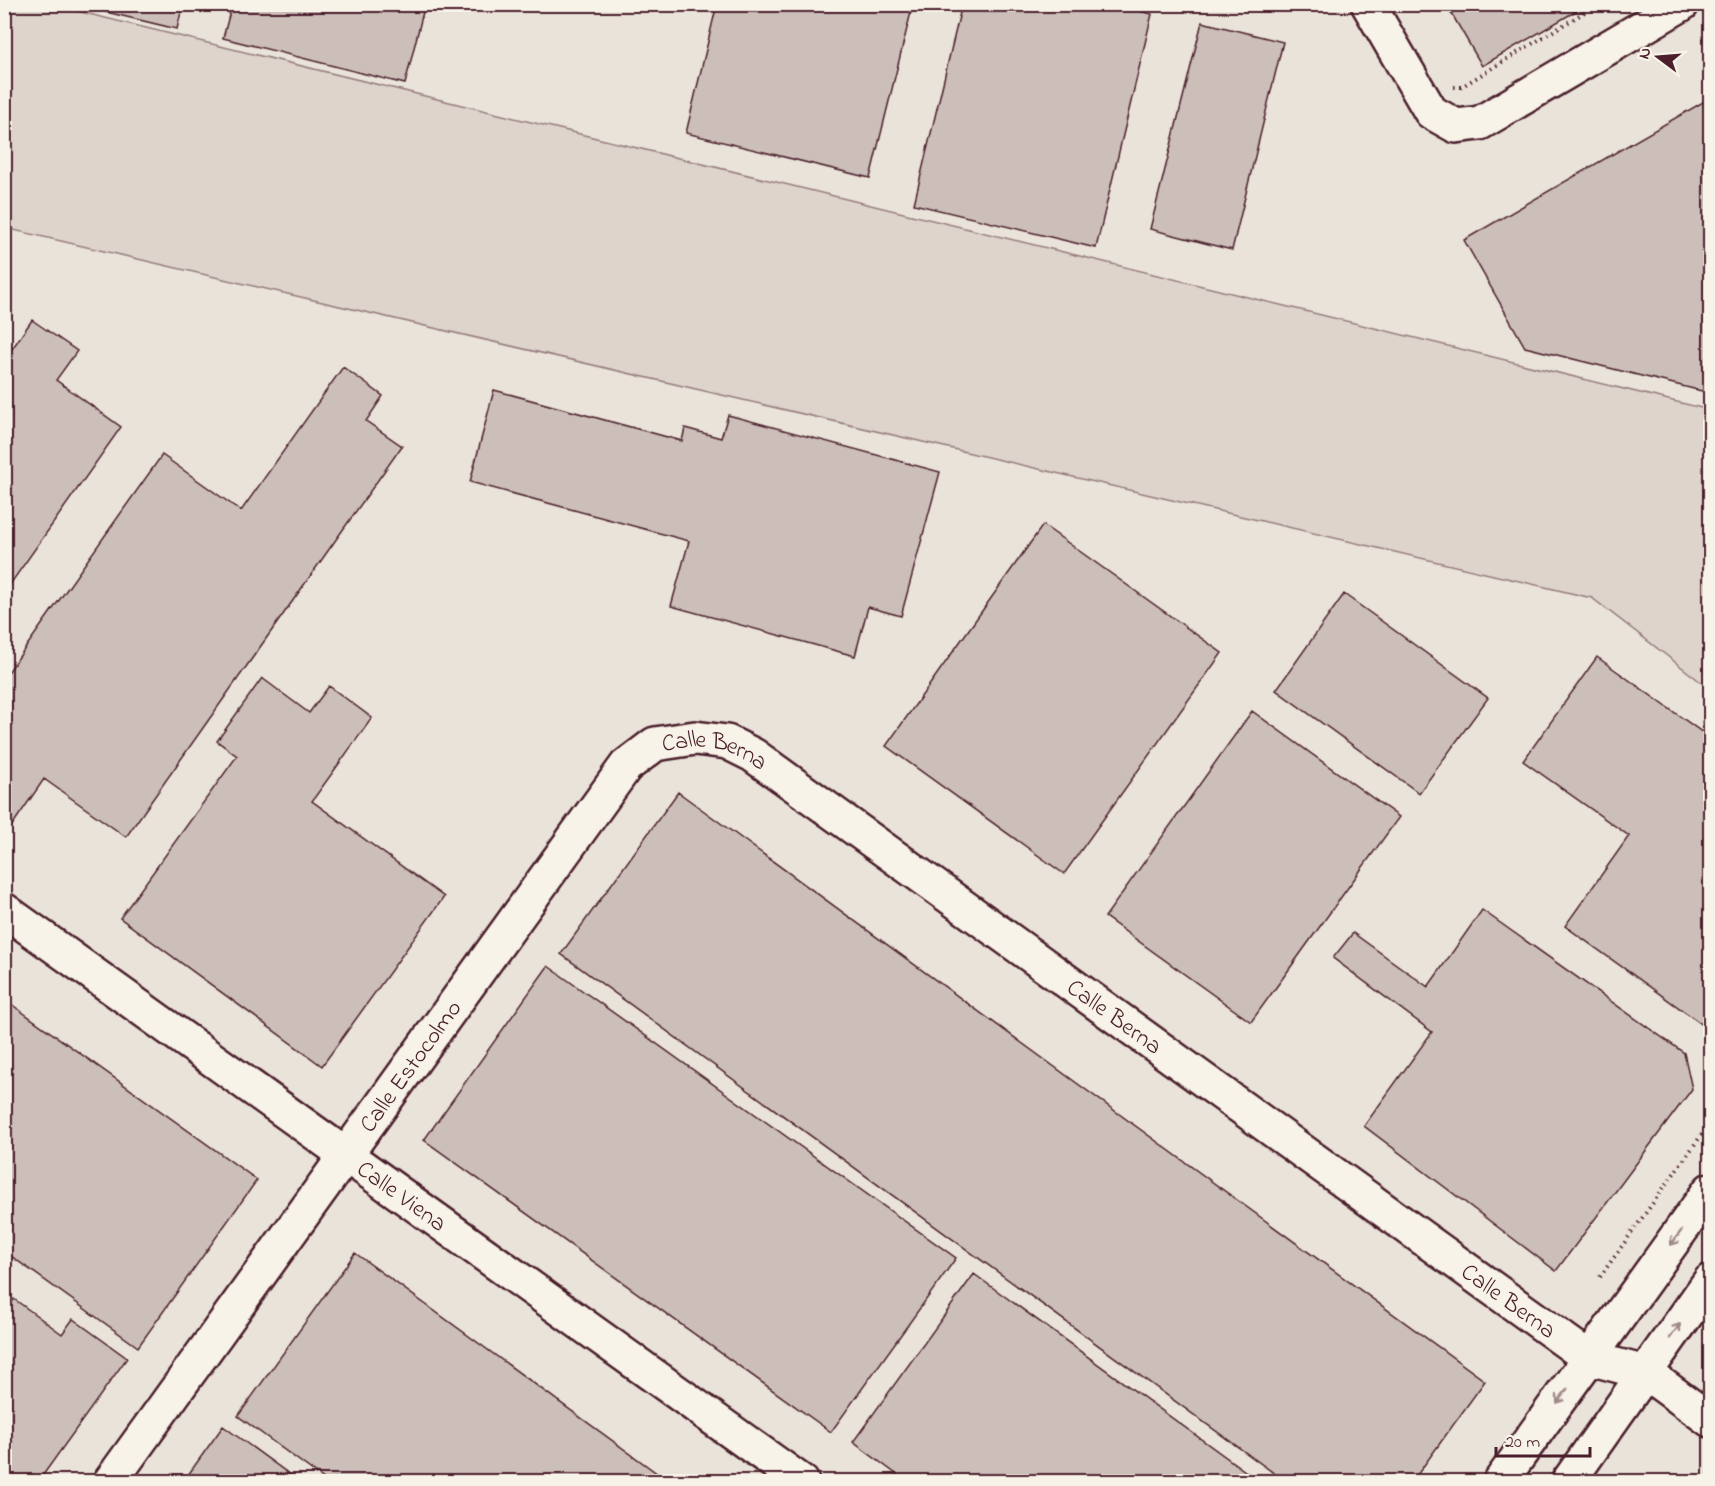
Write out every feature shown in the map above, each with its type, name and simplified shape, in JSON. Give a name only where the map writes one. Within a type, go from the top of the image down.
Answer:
[{"type":"street","points":[[1368,4],[1431,112],[1456,126],[1480,123],[1682,4]]},
{"type":"street","name":"Calle Berna","points":[[626,766],[655,744],[695,738],[727,742],[753,755],[1589,1358]]},
{"type":"street","name":"Calle Estocolmo","points":[[110,1482],[626,766]]},
{"type":"street","name":"Calle Viena","points":[[4,910],[802,1482]]},
{"type":"street","points":[[1500,1482],[1710,1191]]},
{"type":"street","points":[[1568,1482],[1710,1281]]},
{"type":"street","points":[[1589,1358],[1646,1372],[1710,1420]]},
{"type":"path","points":[[1448,82],[1454,87],[1461,87],[1598,4]]},
{"type":"path","points":[[1600,1277],[1710,1123]]},
{"type":"shaded area","points":[[5,4],[52,5],[1710,410],[1710,689],[1592,598],[5,228]]},
{"type":"shaded area","points":[[5,5],[1710,5],[1710,1481],[5,1481]]},
{"type":"building","points":[[82,4],[183,4],[177,29],[81,6]]},
{"type":"building","points":[[232,4],[425,4],[405,84],[223,38]]},
{"type":"building","points":[[717,4],[913,4],[870,178],[686,133]]},
{"type":"building","points":[[962,4],[1111,4],[1152,14],[1096,248],[914,204]]},
{"type":"building","points":[[1446,4],[1588,4],[1482,66]]},
{"type":"building","points":[[1202,22],[1283,42],[1232,250],[1150,229]]},
{"type":"building","points":[[1710,98],[1710,393],[1525,347],[1464,240]]},
{"type":"building","points":[[32,320],[77,351],[56,380],[121,427],[4,593],[4,344],[12,349]]},
{"type":"building","points":[[343,367],[383,396],[366,421],[402,446],[126,837],[44,779],[11,827],[4,822],[4,678],[162,455],[241,511]]},
{"type":"building","points":[[494,390],[682,441],[685,428],[721,438],[728,415],[940,472],[901,616],[868,607],[855,656],[671,606],[689,541],[470,482]]},
{"type":"building","points":[[1043,525],[1222,653],[1064,874],[886,746]]},
{"type":"building","points":[[1344,594],[1488,698],[1419,793],[1276,690]]},
{"type":"building","points":[[1597,657],[1710,738],[1710,1030],[1565,926],[1629,836],[1523,761]]},
{"type":"building","points":[[262,678],[309,713],[329,686],[372,718],[312,801],[444,897],[322,1066],[120,918],[237,756],[217,741]]},
{"type":"building","points":[[1252,711],[1399,817],[1251,1022],[1105,917]]},
{"type":"building","points":[[678,792],[1485,1381],[1412,1482],[1286,1482],[561,954]]},
{"type":"building","points":[[1482,910],[1684,1053],[1692,1089],[1556,1271],[1364,1126],[1432,1032],[1333,958],[1353,933],[1428,987]]},
{"type":"building","points":[[548,966],[956,1258],[831,1432],[424,1140]]},
{"type":"building","points":[[4,999],[257,1180],[138,1347],[4,1251]]},
{"type":"building","points":[[355,1253],[669,1482],[328,1482],[238,1416]]},
{"type":"building","points":[[974,1274],[1260,1482],[907,1482],[853,1442]]},
{"type":"building","points":[[14,1299],[62,1334],[73,1319],[127,1358],[38,1482],[4,1482],[4,1312]]},
{"type":"building","points":[[223,1426],[300,1482],[183,1482]]}]
